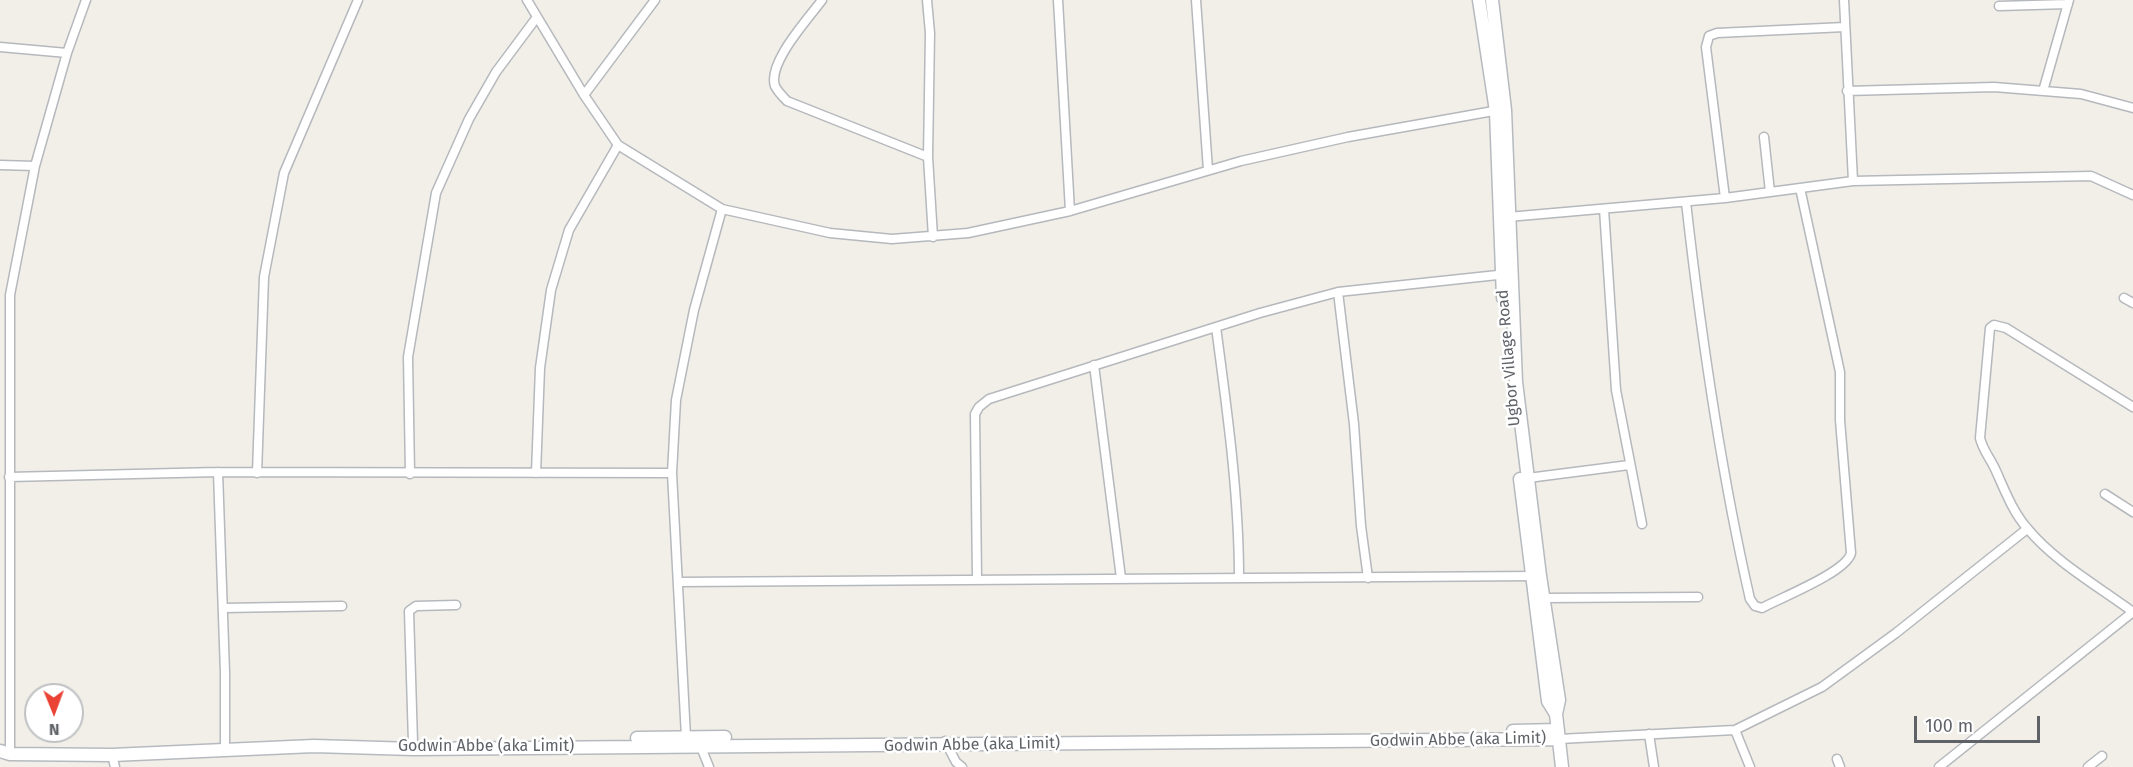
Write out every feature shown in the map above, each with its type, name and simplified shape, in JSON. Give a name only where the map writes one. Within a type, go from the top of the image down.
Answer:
[{"type":"street","points":[[3,754],[10,294],[35,166],[67,53],[86,0]]},
{"type":"street","points":[[257,473],[264,277],[284,173],[358,0]]},
{"type":"street","points":[[527,0],[584,95],[618,145],[722,209],[830,232],[892,239],[968,233],[1070,211],[1208,170],[1348,137],[1500,110]]},
{"type":"street","points":[[584,95],[655,0]]},
{"type":"street","points":[[822,0],[778,60],[774,81],[780,94],[787,101],[928,157]]},
{"type":"street","points":[[927,0],[930,33],[928,157],[933,237]]},
{"type":"street","points":[[1058,0],[1070,211]]},
{"type":"street","points":[[1196,0],[1208,170]]},
{"type":"street","name":"Ugbor Village Road","points":[[1479,0],[1500,110],[1509,382],[1535,576],[1548,701],[1556,714]]},
{"type":"street","name":"Ugbor Village Road","points":[[1492,0],[1508,217],[1506,274],[1528,478],[1535,576],[1544,598],[1559,700],[1556,714],[1562,767]]},
{"type":"street","points":[[1844,0],[1853,181]]},
{"type":"street","points":[[1999,6],[2069,2],[2043,91]]},
{"type":"street","points":[[410,474],[408,357],[436,193],[469,119],[491,81],[537,17]]},
{"type":"street","points":[[1725,198],[1706,47],[1709,36],[1717,33],[1845,27]]},
{"type":"street","points":[[0,47],[67,53]]},
{"type":"street","points":[[1847,91],[1994,87],[2081,94],[2133,108]]},
{"type":"street","points":[[1764,137],[1770,192]]},
{"type":"street","points":[[536,473],[540,368],[551,290],[569,230],[618,145]]},
{"type":"street","points":[[0,165],[35,166]]},
{"type":"street","points":[[1508,217],[1725,198],[1853,181],[2091,176],[2133,195]]},
{"type":"street","points":[[1686,202],[1701,339],[1735,532],[1750,598],[1755,606],[1762,608],[1846,564],[1851,554],[1840,420],[1840,372],[1800,188]]},
{"type":"street","points":[[709,767],[694,740],[679,582],[672,473],[676,400],[694,310],[722,209]]},
{"type":"street","points":[[1604,209],[1616,390],[1642,524]]},
{"type":"street","points":[[977,579],[975,414],[979,407],[989,399],[1216,327],[1338,292],[1506,274]]},
{"type":"street","points":[[1338,292],[1354,424],[1361,526],[1368,578]]},
{"type":"street","points":[[2124,298],[2133,303]]},
{"type":"street","points":[[1939,767],[1951,764],[2133,612],[2053,553],[2027,529],[2015,512],[1994,466],[1982,449],[1980,438],[1990,328],[1994,325],[2006,328],[2133,407]]},
{"type":"street","points":[[1216,327],[1231,441],[1239,540],[1239,578]]},
{"type":"street","points":[[1094,365],[1121,578]]},
{"type":"street","points":[[1528,478],[1629,465]]},
{"type":"street","points":[[218,472],[225,748]]},
{"type":"street","points":[[9,477],[44,474],[218,472],[672,473]]},
{"type":"street","points":[[2105,494],[2133,512]]},
{"type":"street","points":[[1559,734],[1649,734],[1735,730],[1822,687],[1896,633],[2027,529]]},
{"type":"street","points":[[679,582],[1535,576]]},
{"type":"street","points":[[1544,598],[1698,597]]},
{"type":"street","points":[[413,743],[410,611],[416,606],[456,605]]},
{"type":"street","points":[[223,608],[342,606]]},
{"type":"street","points":[[1735,730],[1750,767]]},
{"type":"street","name":"Godwin Abbe (aka Limit)","points":[[384,748],[413,743],[694,740],[945,743],[1559,734]]},
{"type":"street","points":[[1649,734],[1654,767]]},
{"type":"street","name":"Godwin Abbe (aka Limit)","points":[[3,754],[114,761],[225,748],[384,748],[694,740]]},
{"type":"street","points":[[945,743],[956,762],[962,767]]},
{"type":"street","points":[[2088,767],[2102,756]]}]
